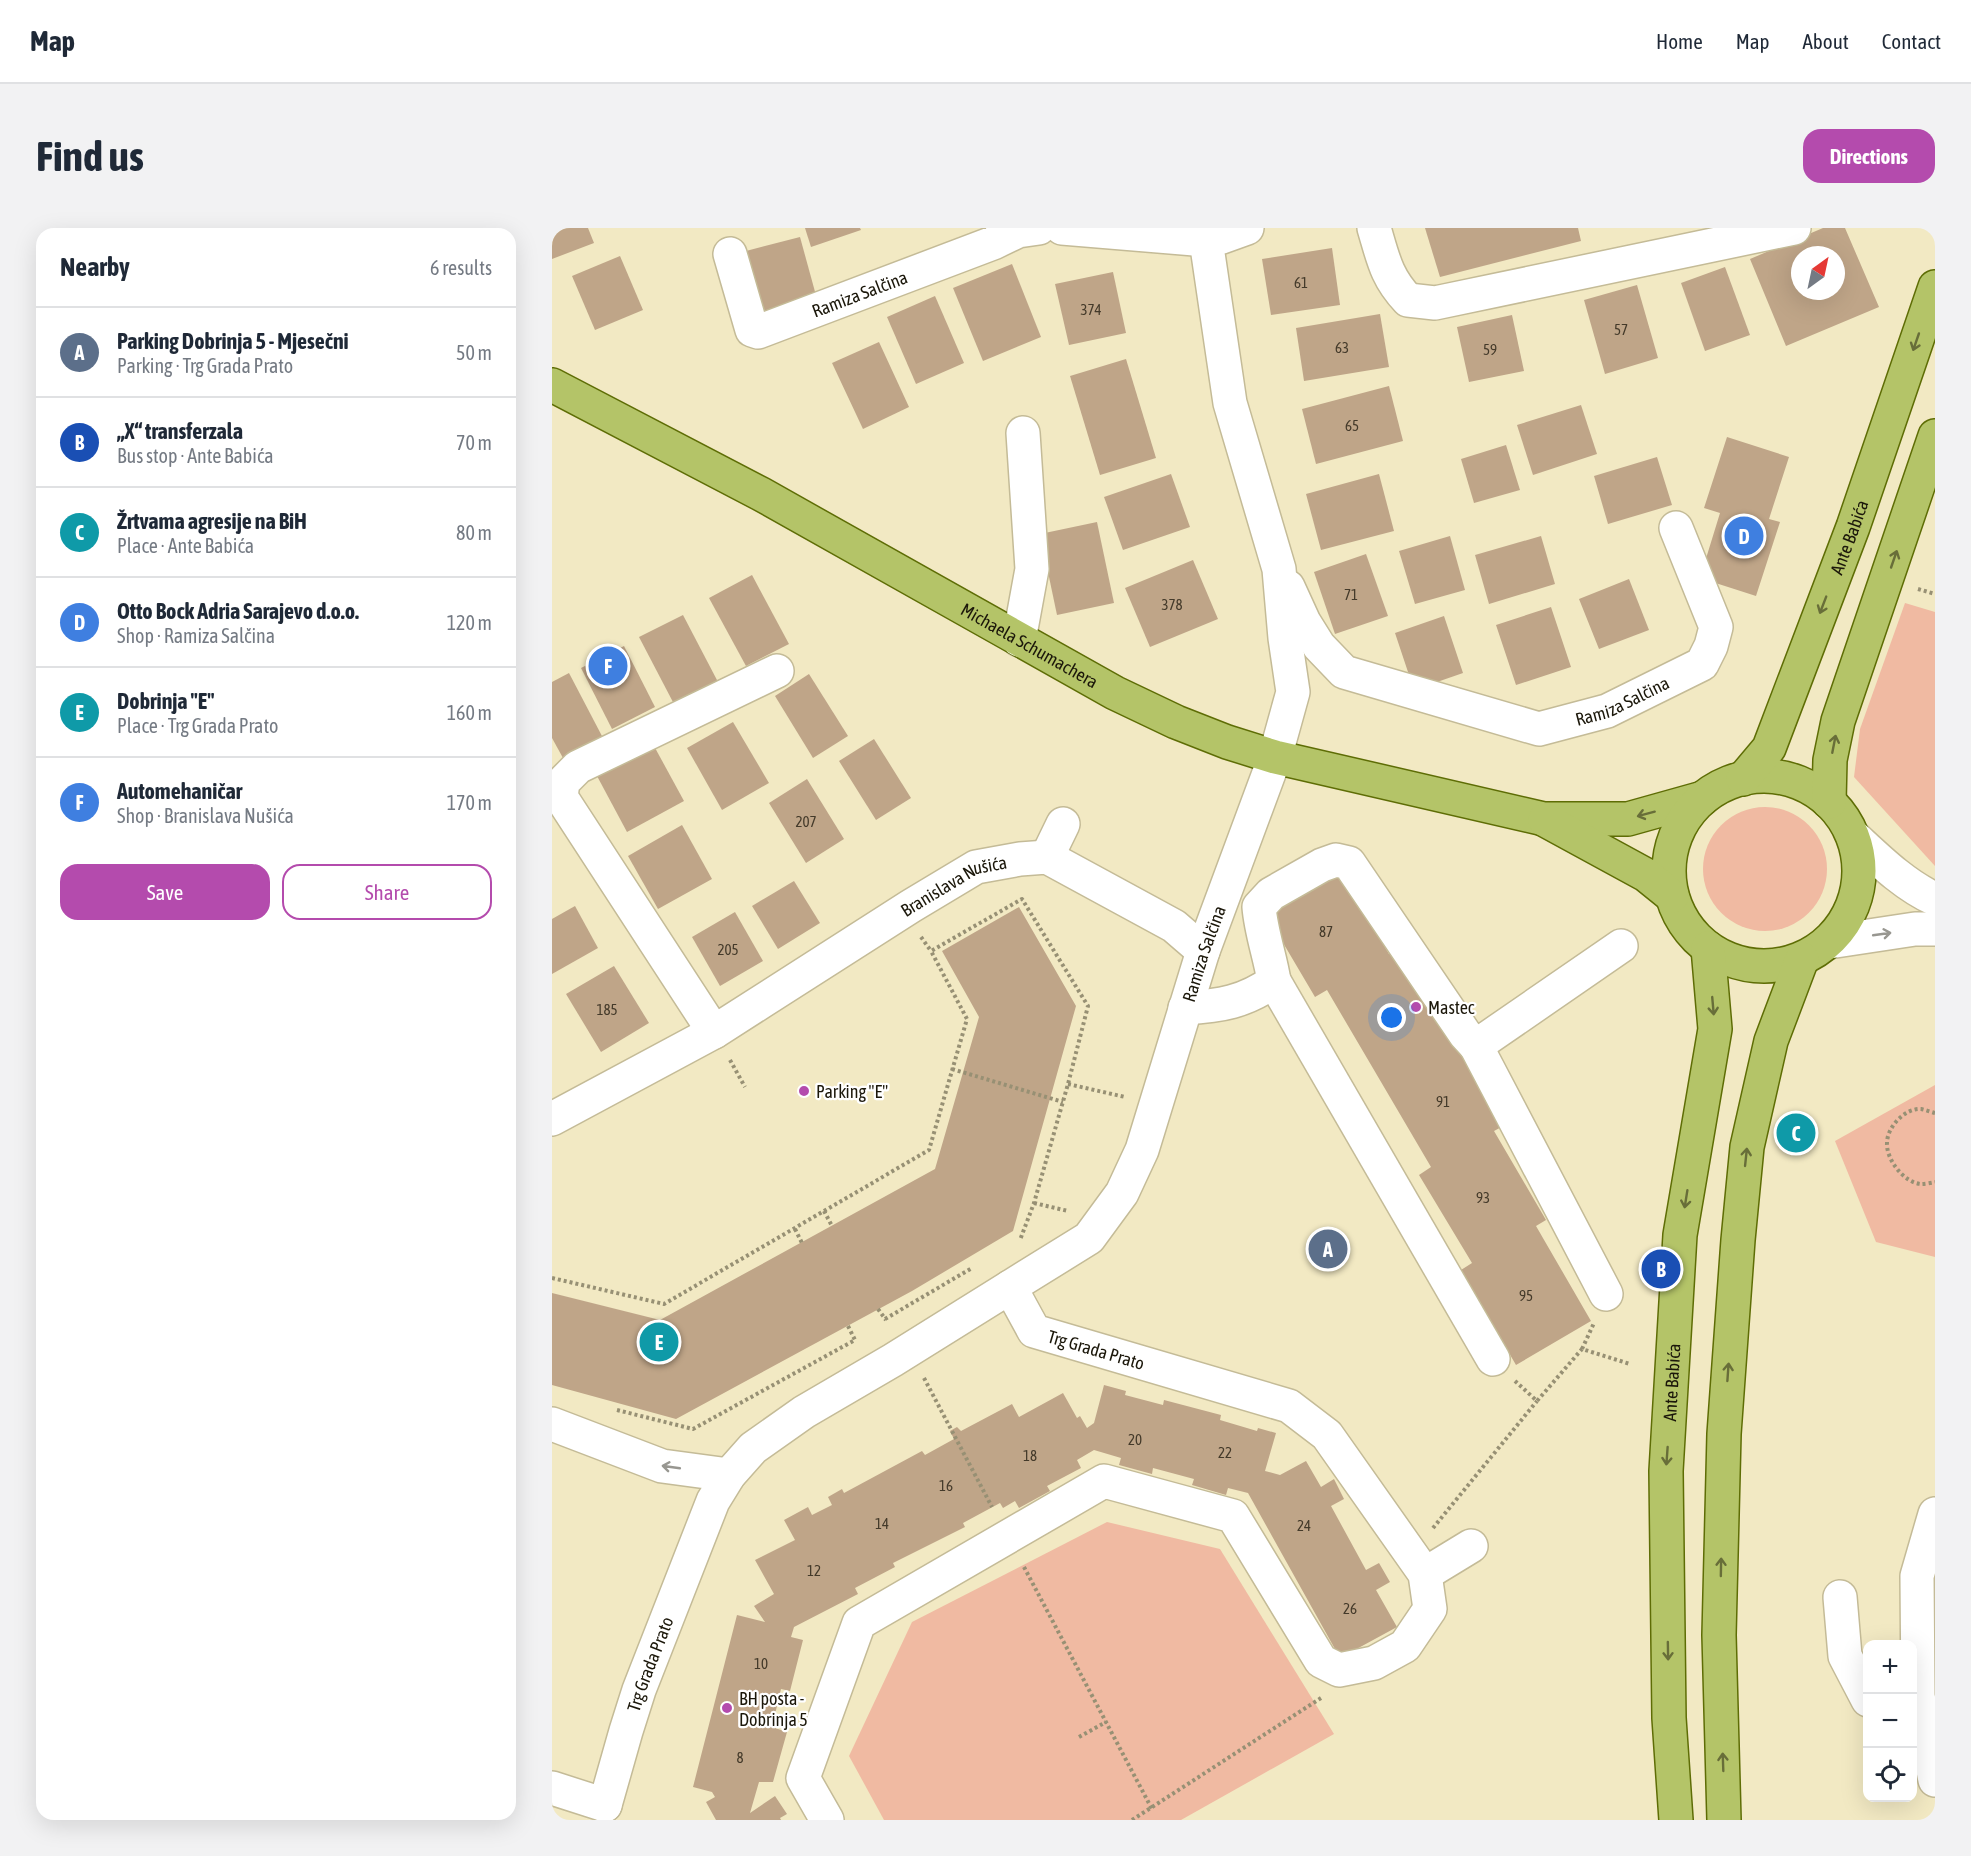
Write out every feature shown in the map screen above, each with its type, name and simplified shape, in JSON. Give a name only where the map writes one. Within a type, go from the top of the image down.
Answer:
[{"type":"main road","name":"Ante Babića","points":[[1743,778],[1769,748],[1853,527],[1935,287]]},
{"type":"main road","name":"Michaela Schumachera","points":[[552,385],[761,494],[1114,693],[1176,722],[1227,742],[1275,757],[1544,819]]},
{"type":"main road","points":[[1829,802],[1830,760],[1838,722],[1935,436]]},
{"type":"main road","points":[[1544,819],[1628,819],[1702,798],[1722,786],[1743,778],[1774,777],[1804,785],[1829,802],[1843,818],[1853,836],[1860,864],[1857,893],[1847,919],[1829,942],[1802,959],[1770,966],[1737,963],[1708,948],[1685,925],[1672,896],[1669,869],[1673,843],[1685,819],[1702,798]]},
{"type":"main road","points":[[1544,819],[1646,875],[1672,896]]},
{"type":"main road","name":"Ante Babića","points":[[1676,1820],[1669,1718],[1666,1471],[1680,1235],[1714,1029],[1708,948]]},
{"type":"main road","points":[[1724,1820],[1719,1635],[1723,1469],[1738,1240],[1747,1147],[1771,1041],[1802,959]]},
{"type":"street","name":"Ramiza Salčina","points":[[730,254],[752,330],[758,332],[993,243],[1018,231],[1040,228]]},
{"type":"street","points":[[1062,228],[1207,234],[1222,237],[1247,228]]},
{"type":"street","points":[[1374,228],[1386,269],[1395,286],[1408,300],[1435,303],[1794,228]]},
{"type":"street","name":"Ramiza Salčina","points":[[1207,234],[1230,403],[1279,569],[1304,622],[1319,646],[1344,672],[1539,729],[1607,711],[1702,664],[1711,646],[1716,627],[1676,528]]},
{"type":"street","points":[[1019,639],[1032,569],[1023,433]]},
{"type":"street","name":"Ramiza Salčina","points":[[1010,1287],[1089,1238],[1122,1193],[1142,1150],[1203,951],[1275,757],[1293,692],[1285,638],[1279,569]]},
{"type":"street","points":[[722,1046],[561,797],[563,782],[578,767],[777,671]]},
{"type":"street","points":[[1063,824],[1047,857],[1174,926],[1203,951]]},
{"type":"street","points":[[1853,836],[1889,869],[1935,899]]},
{"type":"street","name":"Branislava Nušića","points":[[552,1119],[722,1046],[902,912],[976,867],[1047,857]]},
{"type":"street","points":[[1493,1359],[1274,981],[1271,959],[1261,929],[1259,907],[1271,894],[1322,865],[1336,860],[1349,863],[1464,1034],[1476,1046],[1606,1294]]},
{"type":"street","points":[[1829,942],[1916,929],[1935,929]]},
{"type":"street","points":[[1476,1046],[1621,946]]},
{"type":"street","points":[[1185,1008],[1210,1007],[1240,1001],[1274,981]]},
{"type":"street","name":"Trg Grada Prato","points":[[552,1788],[609,1813],[626,1731],[639,1690],[713,1501],[729,1474],[753,1448],[804,1412],[1010,1287],[1034,1331],[1289,1406],[1327,1435],[1425,1574]]},
{"type":"street","points":[[552,1424],[662,1466],[729,1474]]},
{"type":"street","points":[[827,1820],[803,1778],[859,1623],[1104,1481],[1233,1516],[1321,1661],[1339,1670],[1374,1663],[1405,1646],[1430,1609],[1425,1574],[1471,1546]]},
{"type":"street","points":[[1935,1514],[1917,1576],[1918,1696],[1935,1780]]},
{"type":"street","points":[[1840,1597],[1845,1656],[1865,1694]]},
{"type":"street","points":[[1917,1769],[1935,1792]]},
{"type":"path","points":[[1914,588],[1935,594]]},
{"type":"path","points":[[552,1278],[664,1304],[929,1150],[967,1019],[931,951],[1022,899],[1088,1006],[1034,1203],[1021,1239],[1011,1245]]},
{"type":"path","points":[[722,1046],[745,1087]]},
{"type":"path","points":[[952,1069],[1063,1102]]},
{"type":"path","points":[[1068,1084],[1126,1097]]},
{"type":"path","points":[[1935,1113],[1919,1109],[1904,1114],[1891,1128],[1887,1144],[1892,1161],[1904,1176],[1918,1184],[1935,1182]]},
{"type":"path","points":[[1034,1203],[1077,1214]]},
{"type":"path","points":[[824,1211],[832,1226]]},
{"type":"path","points":[[795,1229],[802,1243]]},
{"type":"path","points":[[885,1319],[981,1263]]},
{"type":"path","points":[[607,1408],[693,1429],[855,1340]]},
{"type":"path","points":[[1431,1531],[1582,1349],[1630,1365]]},
{"type":"path","points":[[1493,1359],[1537,1401]]},
{"type":"path","points":[[921,1372],[1152,1809]]},
{"type":"path","points":[[1132,1820],[1328,1693],[1339,1670]]},
{"type":"path","points":[[1079,1737],[1106,1722]]},
{"type":"shaded area","points":[[1905,603],[1935,612],[1935,866],[1854,777],[1860,729]]},
{"type":"shaded area","points":[[1765,807],[1789,812],[1809,825],[1822,845],[1827,869],[1822,893],[1809,913],[1789,926],[1765,931],[1741,926],[1721,913],[1708,893],[1703,869],[1708,845],[1721,825],[1741,812]]},
{"type":"shaded area","points":[[1935,1085],[1935,1257],[1876,1242],[1835,1141]]},
{"type":"shaded area","points":[[1107,1522],[1220,1549],[1334,1734],[1181,1820],[884,1820],[849,1756],[912,1622]]},
{"type":"building","points":[[552,228],[588,228],[594,243],[552,259]]},
{"type":"building","points":[[805,228],[860,228],[861,230],[811,247]]},
{"type":"building","points":[[1425,228],[1578,228],[1581,241],[1440,277]]},
{"type":"building","points":[[1823,228],[1845,228],[1879,307],[1786,346],[1750,259]]},
{"type":"building","points":[[800,237],[817,299],[763,314],[746,251]]},
{"type":"building","points":[[1332,248],[1340,305],[1271,315],[1262,259]]},
{"type":"building","points":[[620,256],[643,310],[595,330],[572,276]]},
{"type":"building","points":[[1012,264],[1041,337],[983,361],[953,288]]},
{"type":"building","points":[[1725,267],[1750,335],[1705,351],[1681,283]]},
{"type":"building","points":[[1113,272],[1126,333],[1069,345],[1055,284]]},
{"type":"building","points":[[1637,285],[1658,358],[1605,374],[1584,300]]},
{"type":"building","points":[[935,296],[964,363],[916,384],[887,317]]},
{"type":"building","points":[[1380,314],[1389,367],[1304,381],[1296,328]]},
{"type":"building","points":[[1512,315],[1524,371],[1469,382],[1457,327]]},
{"type":"building","points":[[879,342],[909,407],[863,429],[832,363]]},
{"type":"building","points":[[1126,359],[1156,458],[1100,475],[1070,376]]},
{"type":"building","points":[[1389,386],[1403,441],[1316,464],[1302,409]]},
{"type":"building","points":[[1581,405],[1597,454],[1533,475],[1517,425]]},
{"type":"building","points":[[1727,437],[1789,457],[1769,519],[1780,522],[1756,596],[1700,578],[1720,513],[1704,508]]},
{"type":"building","points":[[1506,445],[1520,490],[1474,503],[1461,459]]},
{"type":"building","points":[[1657,457],[1672,505],[1608,524],[1594,476]]},
{"type":"building","points":[[1171,474],[1190,527],[1123,550],[1104,497]]},
{"type":"building","points":[[1379,474],[1394,531],[1321,550],[1306,494]]},
{"type":"building","points":[[1097,522],[1114,603],[1057,615],[1040,534]]},
{"type":"building","points":[[1450,536],[1465,590],[1415,604],[1399,551]]},
{"type":"building","points":[[1541,536],[1555,584],[1489,604],[1475,555]]},
{"type":"building","points":[[1366,554],[1388,616],[1335,634],[1314,572]]},
{"type":"building","points":[[1193,560],[1218,619],[1150,647],[1125,588]]},
{"type":"building","points":[[752,575],[789,644],[746,666],[709,598]]},
{"type":"building","points":[[1629,579],[1649,630],[1599,649],[1579,599]]},
{"type":"building","points":[[1551,607],[1571,667],[1516,685],[1496,625]]},
{"type":"building","points":[[683,615],[718,682],[674,704],[639,637]]},
{"type":"building","points":[[1444,616],[1463,673],[1414,690],[1395,633]]},
{"type":"building","points":[[624,646],[655,707],[612,729],[581,668]]},
{"type":"building","points":[[569,673],[603,738],[563,758],[552,738],[552,682]]},
{"type":"building","points":[[809,674],[848,736],[813,758],[775,696]]},
{"type":"building","points":[[733,722],[769,783],[722,810],[687,748]]},
{"type":"building","points":[[874,739],[911,798],[876,820],[839,761]]},
{"type":"building","points":[[654,746],[684,801],[627,832],[597,776]]},
{"type":"building","points":[[807,779],[844,839],[806,863],[769,803]]},
{"type":"building","points":[[682,825],[712,879],[658,909],[628,856]]},
{"type":"building","points":[[1337,865],[1389,954],[1402,946],[1507,1124],[1494,1131],[1546,1220],[1536,1226],[1591,1321],[1516,1365],[1461,1270],[1472,1263],[1419,1175],[1431,1167],[1327,990],[1315,997],[1263,909]]},
{"type":"building","points":[[794,881],[820,923],[778,949],[752,906]]},
{"type":"building","points":[[575,906],[598,948],[552,974],[552,919]]},
{"type":"building","points":[[1019,907],[1076,1006],[1013,1231],[912,1291],[676,1419],[552,1385],[552,1293],[660,1320],[935,1169],[979,1017],[942,951]]},
{"type":"building","points":[[735,912],[763,961],[720,986],[692,937]]},
{"type":"building","points":[[614,966],[649,1023],[601,1052],[566,994]]},
{"type":"building","points":[[1104,1385],[1126,1391],[1125,1395],[1163,1405],[1164,1400],[1221,1415],[1220,1420],[1257,1431],[1258,1428],[1276,1433],[1265,1471],[1280,1475],[1306,1461],[1321,1487],[1334,1479],[1344,1499],[1331,1506],[1366,1570],[1379,1563],[1390,1582],[1376,1590],[1397,1627],[1340,1658],[1248,1493],[1228,1488],[1226,1495],[1192,1485],[1194,1479],[1153,1468],[1152,1474],[1119,1465],[1121,1458],[1094,1450],[1077,1460],[1081,1468],[1047,1486],[1050,1491],[1019,1508],[1015,1501],[1003,1508],[1000,1503],[963,1523],[965,1527],[893,1563],[895,1567],[855,1588],[858,1594],[794,1627],[791,1637],[803,1640],[790,1691],[781,1689],[772,1727],[787,1732],[773,1782],[759,1782],[750,1813],[775,1796],[787,1814],[780,1818],[781,1820],[716,1820],[706,1802],[715,1797],[712,1792],[693,1787],[737,1615],[765,1622],[754,1606],[774,1594],[755,1560],[795,1540],[784,1520],[808,1507],[812,1515],[832,1505],[828,1497],[842,1489],[844,1493],[922,1451],[925,1455],[954,1439],[950,1431],[957,1427],[961,1431],[1012,1404],[1019,1417],[1063,1393],[1077,1418],[1080,1416],[1087,1428],[1094,1423]]},
{"type":"place","name":"Otto Bock Adria Sarajevo d.o.o.","points":[[1744,536]]},
{"type":"place","name":"Automehaničar","points":[[608,666]]},
{"type":"place","name":"Mastec","points":[[1416,1007]]},
{"type":"place","name":"Parking \"E\"","points":[[804,1091]]},
{"type":"place","name":"Žrtvama agresije na BiH","points":[[1796,1133]]},
{"type":"place","name":"Parking Dobrinja 5 - Mjesečni","points":[[1328,1249]]},
{"type":"place","name":"„X“ transferzala","points":[[1661,1269]]},
{"type":"place","name":"Dobrinja \"E\"","points":[[659,1342]]},
{"type":"place","name":"BH posta - Dobrinja 5","points":[[727,1708]]}]
